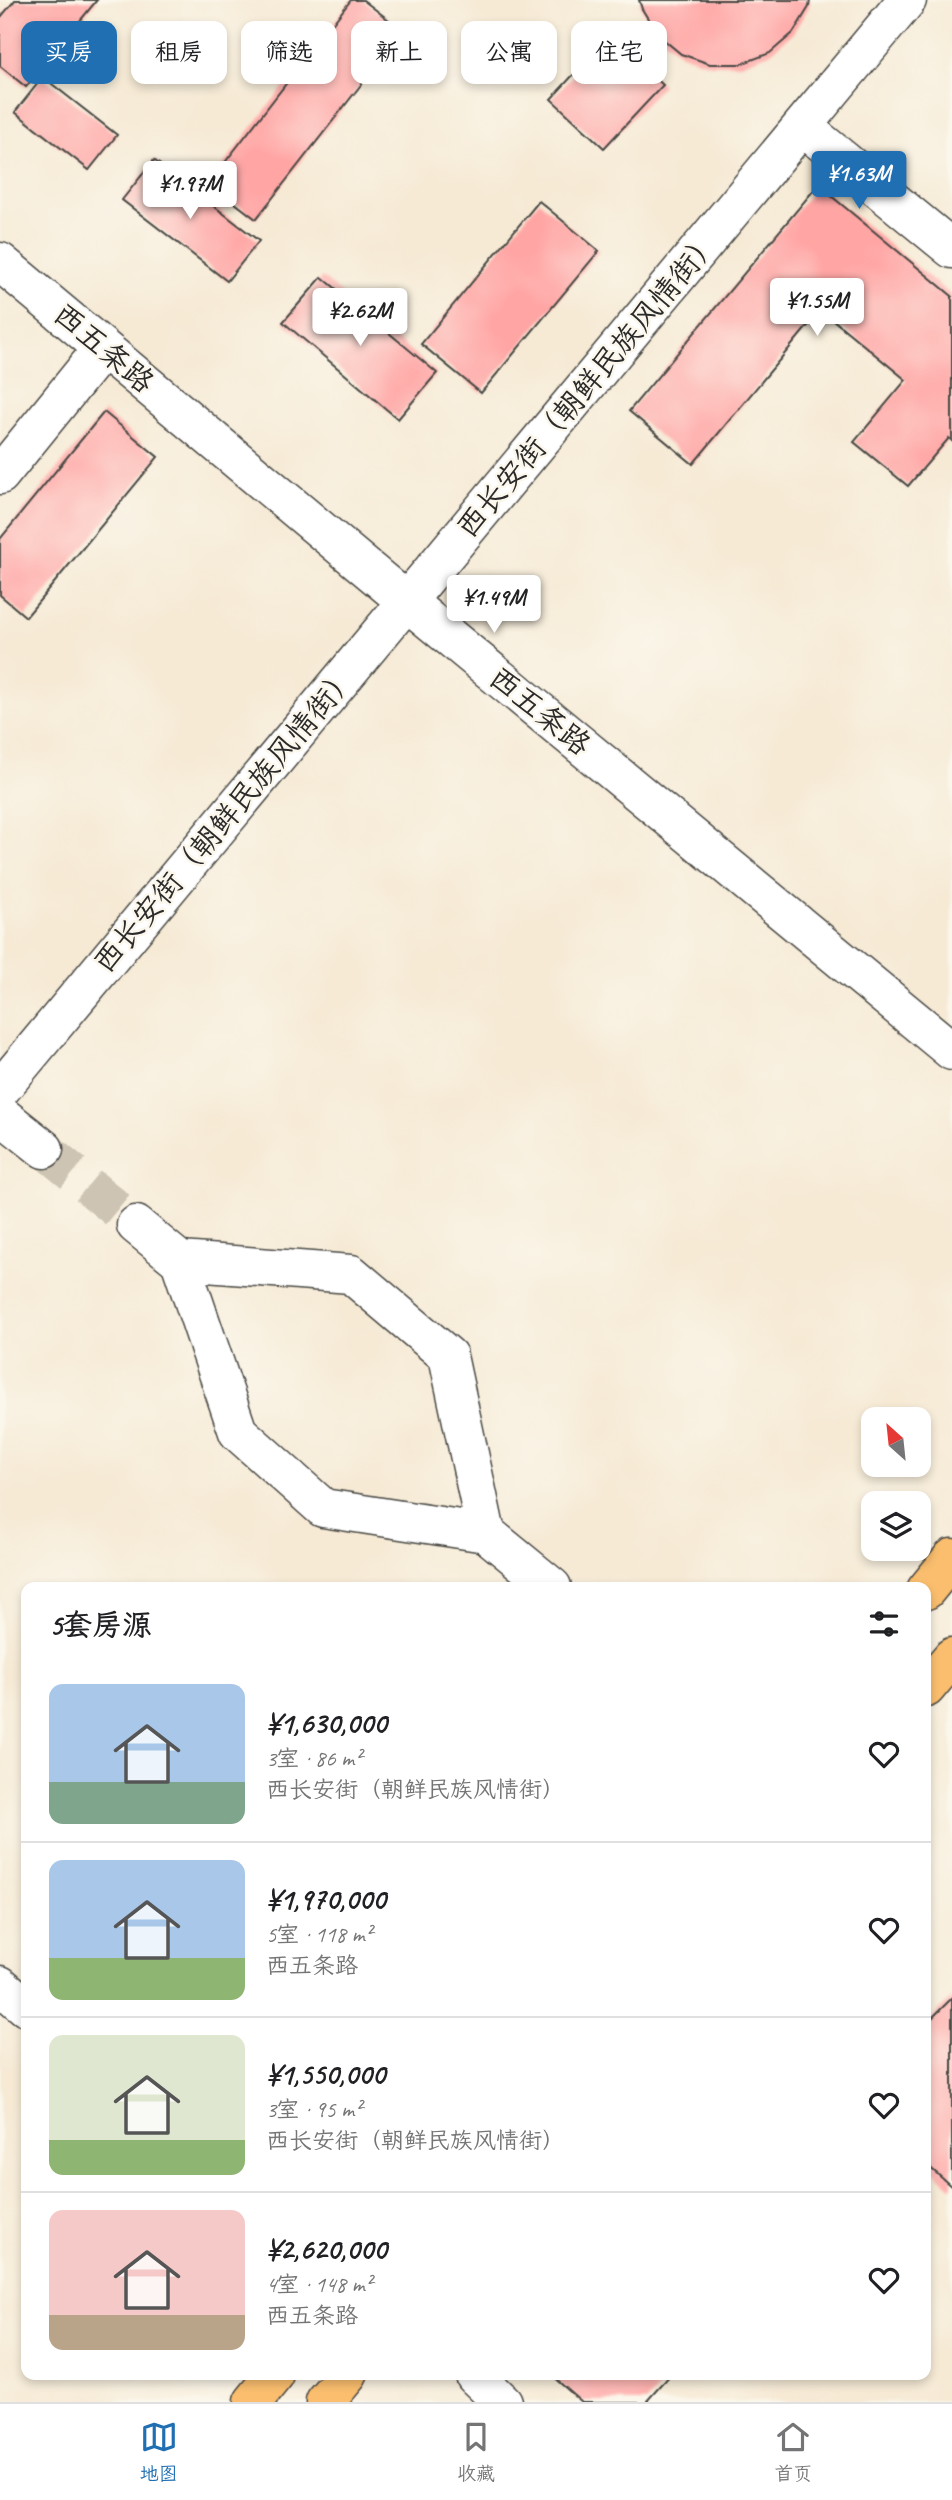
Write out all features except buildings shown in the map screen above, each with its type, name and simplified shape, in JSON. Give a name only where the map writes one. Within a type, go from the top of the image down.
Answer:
[{"type":"main road","points":[[931,1584],[952,1559]]},
{"type":"main road","points":[[931,1682],[952,1657]]},
{"type":"main road","points":[[253,2402],[271,2380]]},
{"type":"main road","points":[[325,2402],[344,2380]]},
{"type":"street","name":"西长安街（朝鲜民族风情街）","points":[[0,1090],[907,0]]},
{"type":"street","points":[[803,127],[952,249]]},
{"type":"street","name":"西五条路","points":[[0,261],[406,601],[952,1051]]},
{"type":"street","points":[[0,475],[103,348]]},
{"type":"street","points":[[0,1114],[44,1149]]},
{"type":"street","points":[[136,1225],[180,1261],[238,1432],[323,1508],[486,1533],[546,1582]]},
{"type":"street","points":[[180,1261],[351,1274],[448,1356],[486,1533]]},
{"type":"street","points":[[0,1985],[21,2003]]},
{"type":"street","points":[[479,2380],[502,2402]]},
{"type":"tunnel","points":[[44,1149],[136,1225]]}]
